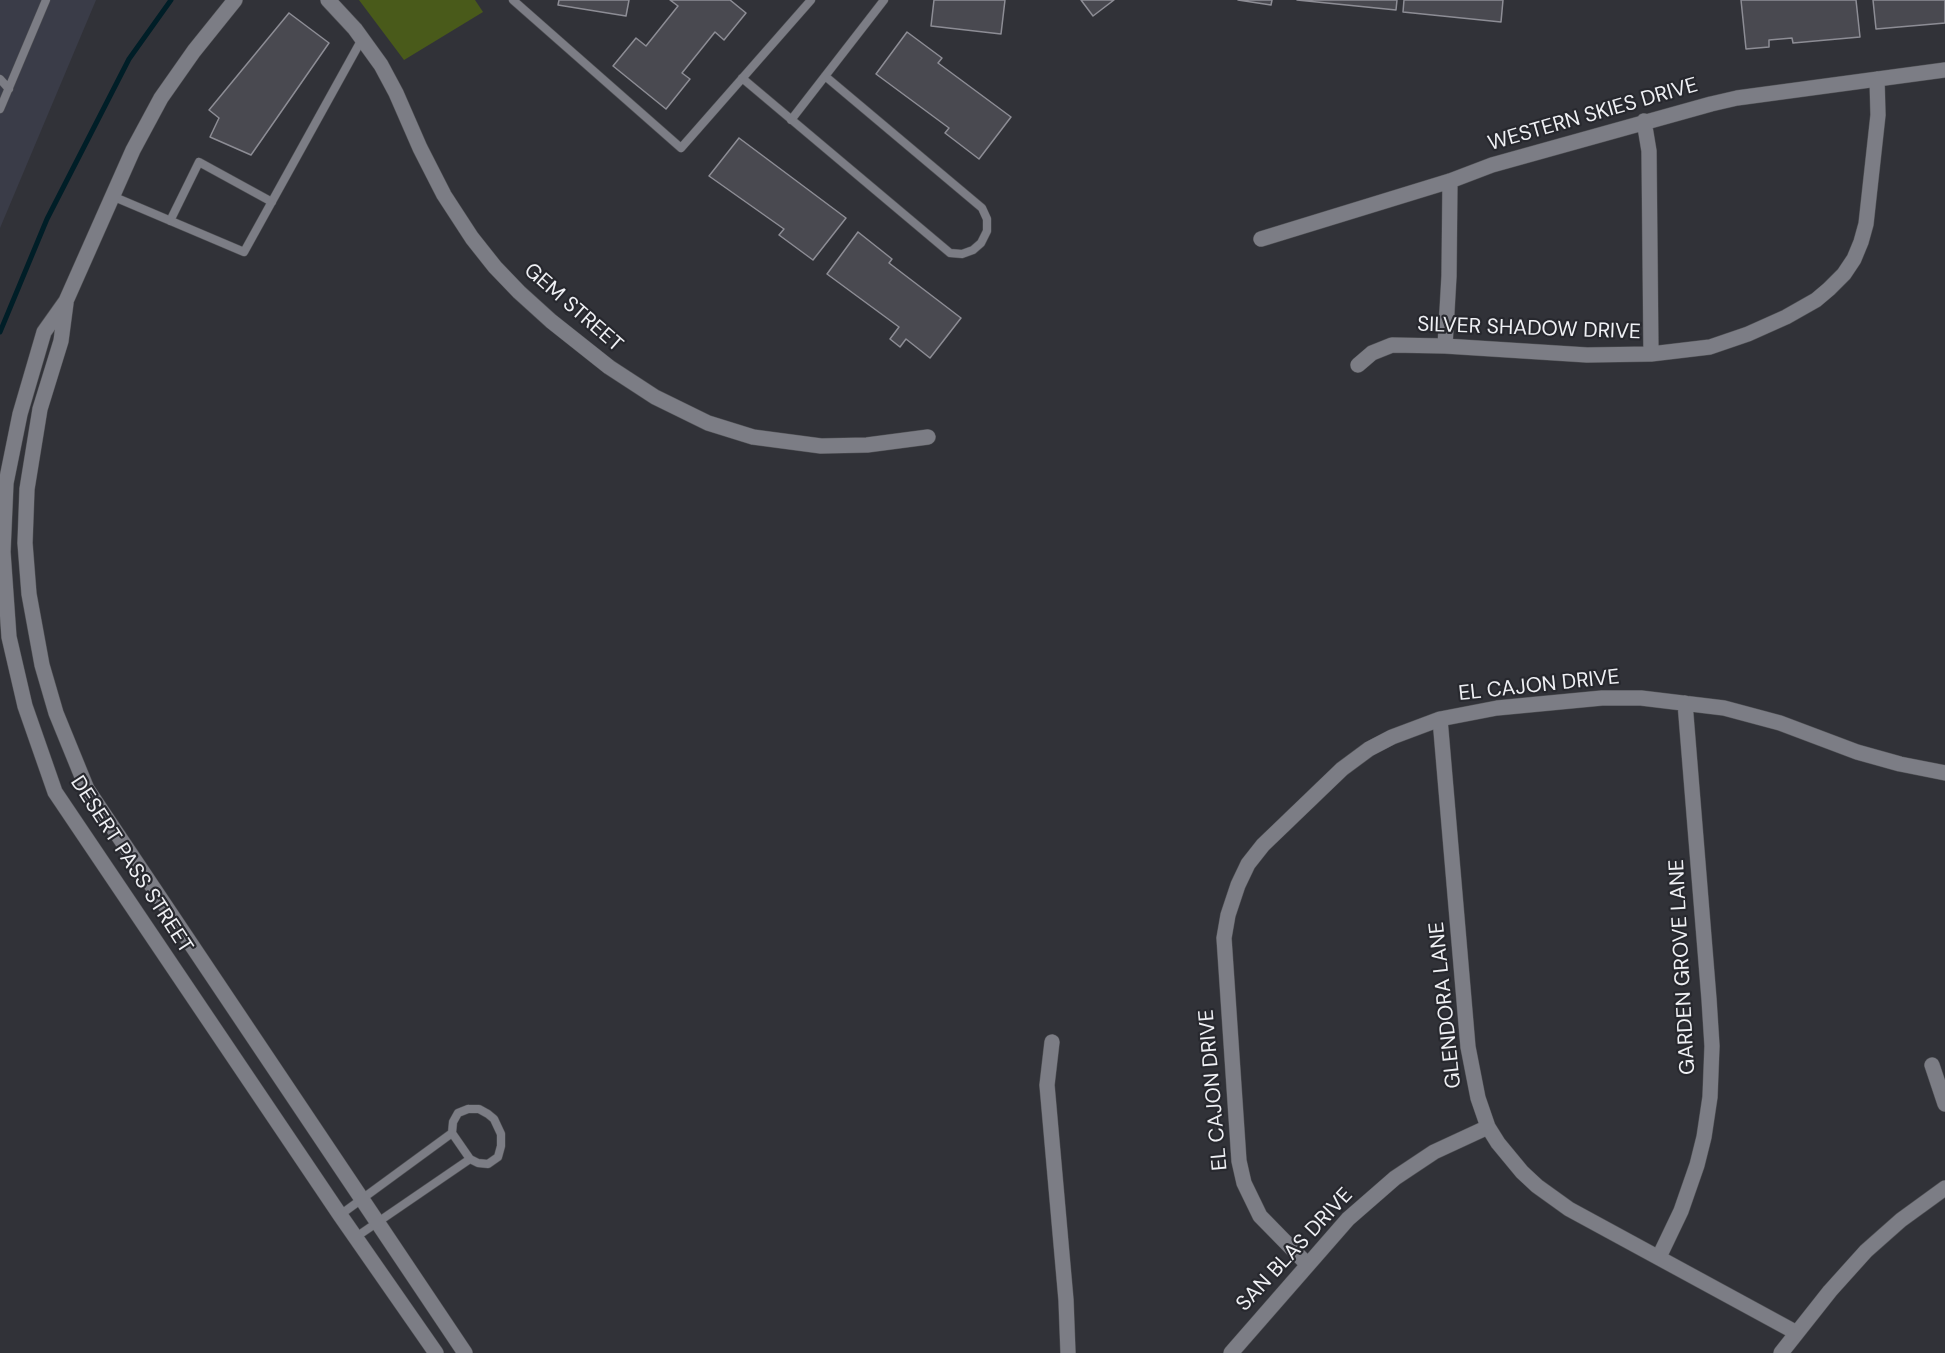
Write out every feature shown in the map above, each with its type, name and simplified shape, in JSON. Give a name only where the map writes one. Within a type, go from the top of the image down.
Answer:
[{"type":"street","name":"DESERT PASS STREET","points":[[236,0],[194,51],[161,98],[133,150],[66,301],[44,332],[20,414],[6,483],[3,552],[9,637],[25,706],[55,792],[340,1215],[436,1353]]},
{"type":"street","name":"GEM STREET","points":[[328,0],[381,65],[444,195],[472,238],[519,292],[609,367],[655,397],[698,418],[753,436],[821,446],[867,446],[928,436]]},
{"type":"street","name":"WESTERN SKIES DRIVE","points":[[1261,239],[1450,181],[1492,165],[1644,121],[1737,98],[1945,70]]},
{"type":"street","name":"SILVER SHADOW DRIVE","points":[[1358,365],[1372,353],[1392,345],[1587,355],[1651,354],[1710,347],[1748,334],[1816,300],[1844,274],[1854,259],[1866,224],[1878,115],[1877,79]]},
{"type":"street","points":[[1644,121],[1649,151],[1651,354]]},
{"type":"street","points":[[1445,346],[1451,214],[1450,181]]},
{"type":"street","name":"DESERT PASS STREET","points":[[66,301],[62,341],[40,409],[36,432],[27,489],[25,543],[29,594],[42,665],[56,713],[87,789],[465,1353]]},
{"type":"street","name":"EL CAJON DRIVE","points":[[1306,1264],[1260,1216],[1244,1183],[1239,1161],[1224,954],[1228,915],[1248,864],[1263,844],[1342,769],[1369,749],[1392,737],[1440,719],[1497,708],[1602,698],[1641,698],[1724,708],[1780,723],[1857,752],[1945,773]]},
{"type":"street","name":"GARDEN GROVE LANE","points":[[1659,1257],[1681,1211],[1697,1165],[1710,1097],[1712,1046],[1685,703]]},
{"type":"street","name":"GLENDORA LANE","points":[[1440,719],[1468,1047],[1478,1098],[1488,1127],[1522,1172],[1569,1209],[1797,1333]]},
{"type":"street","points":[[64,805],[87,789]]},
{"type":"street","points":[[1052,1042],[1047,1085],[1066,1300],[1068,1353]]},
{"type":"street","points":[[1932,1065],[1945,1104]]},
{"type":"street","name":"SAN BLAS DRIVE","points":[[1231,1353],[1306,1264],[1348,1219],[1395,1178],[1434,1152],[1488,1127]]},
{"type":"street","points":[[1781,1353],[1830,1290],[1866,1251],[1901,1220],[1945,1188]]},
{"type":"lane","points":[[0,110],[46,0]]},
{"type":"lane","points":[[513,0],[681,148],[811,0]]},
{"type":"lane","points":[[791,120],[885,0]]},
{"type":"lane","points":[[112,196],[244,252],[362,39]]},
{"type":"lane","points":[[742,78],[950,253],[962,254],[973,250],[981,243],[987,231],[987,219],[982,208],[825,76]]},
{"type":"lane","points":[[0,79],[9,89]]},
{"type":"lane","points":[[170,221],[199,162],[272,202]]},
{"type":"lane","points":[[468,1109],[479,1109],[494,1119],[501,1134],[498,1156],[488,1164],[478,1164],[470,1159],[452,1133],[453,1122],[458,1113],[468,1109]]},
{"type":"lane","points":[[340,1215],[452,1133]]},
{"type":"lane","points":[[356,1237],[470,1159]]},
{"type":"shaded area","points":[[0,0],[96,0],[0,228]]},
{"type":"green space","points":[[359,0],[475,0],[483,12],[404,60]]},
{"type":"building","points":[[559,0],[629,0],[626,16],[558,5]]},
{"type":"building","points":[[670,0],[730,0],[746,13],[724,40],[715,32],[682,73],[690,79],[666,109],[613,66],[636,38],[646,46],[678,6]]},
{"type":"building","points":[[934,0],[1005,0],[1001,34],[931,26]]},
{"type":"building","points":[[1081,0],[1114,0],[1093,16]]},
{"type":"building","points":[[1238,0],[1272,0],[1271,5]]},
{"type":"building","points":[[1297,0],[1397,0],[1396,10]]},
{"type":"building","points":[[1404,0],[1503,0],[1501,22],[1403,12]]},
{"type":"building","points":[[1741,0],[1856,0],[1860,37],[1793,43],[1792,38],[1769,40],[1769,47],[1746,49]]},
{"type":"building","points":[[1873,0],[1945,0],[1945,23],[1876,29]]},
{"type":"building","points":[[289,13],[329,43],[251,155],[210,137],[219,118],[209,110]]},
{"type":"building","points":[[907,32],[942,58],[938,63],[1011,117],[979,159],[945,133],[949,128],[876,74]]},
{"type":"building","points":[[739,138],[846,218],[813,260],[779,235],[784,229],[709,176]]},
{"type":"building","points":[[858,232],[892,259],[889,263],[961,318],[930,358],[906,339],[900,347],[890,339],[899,327],[827,274]]},
{"type":"waterway","points":[[0,332],[47,219],[129,59],[171,0]]}]
